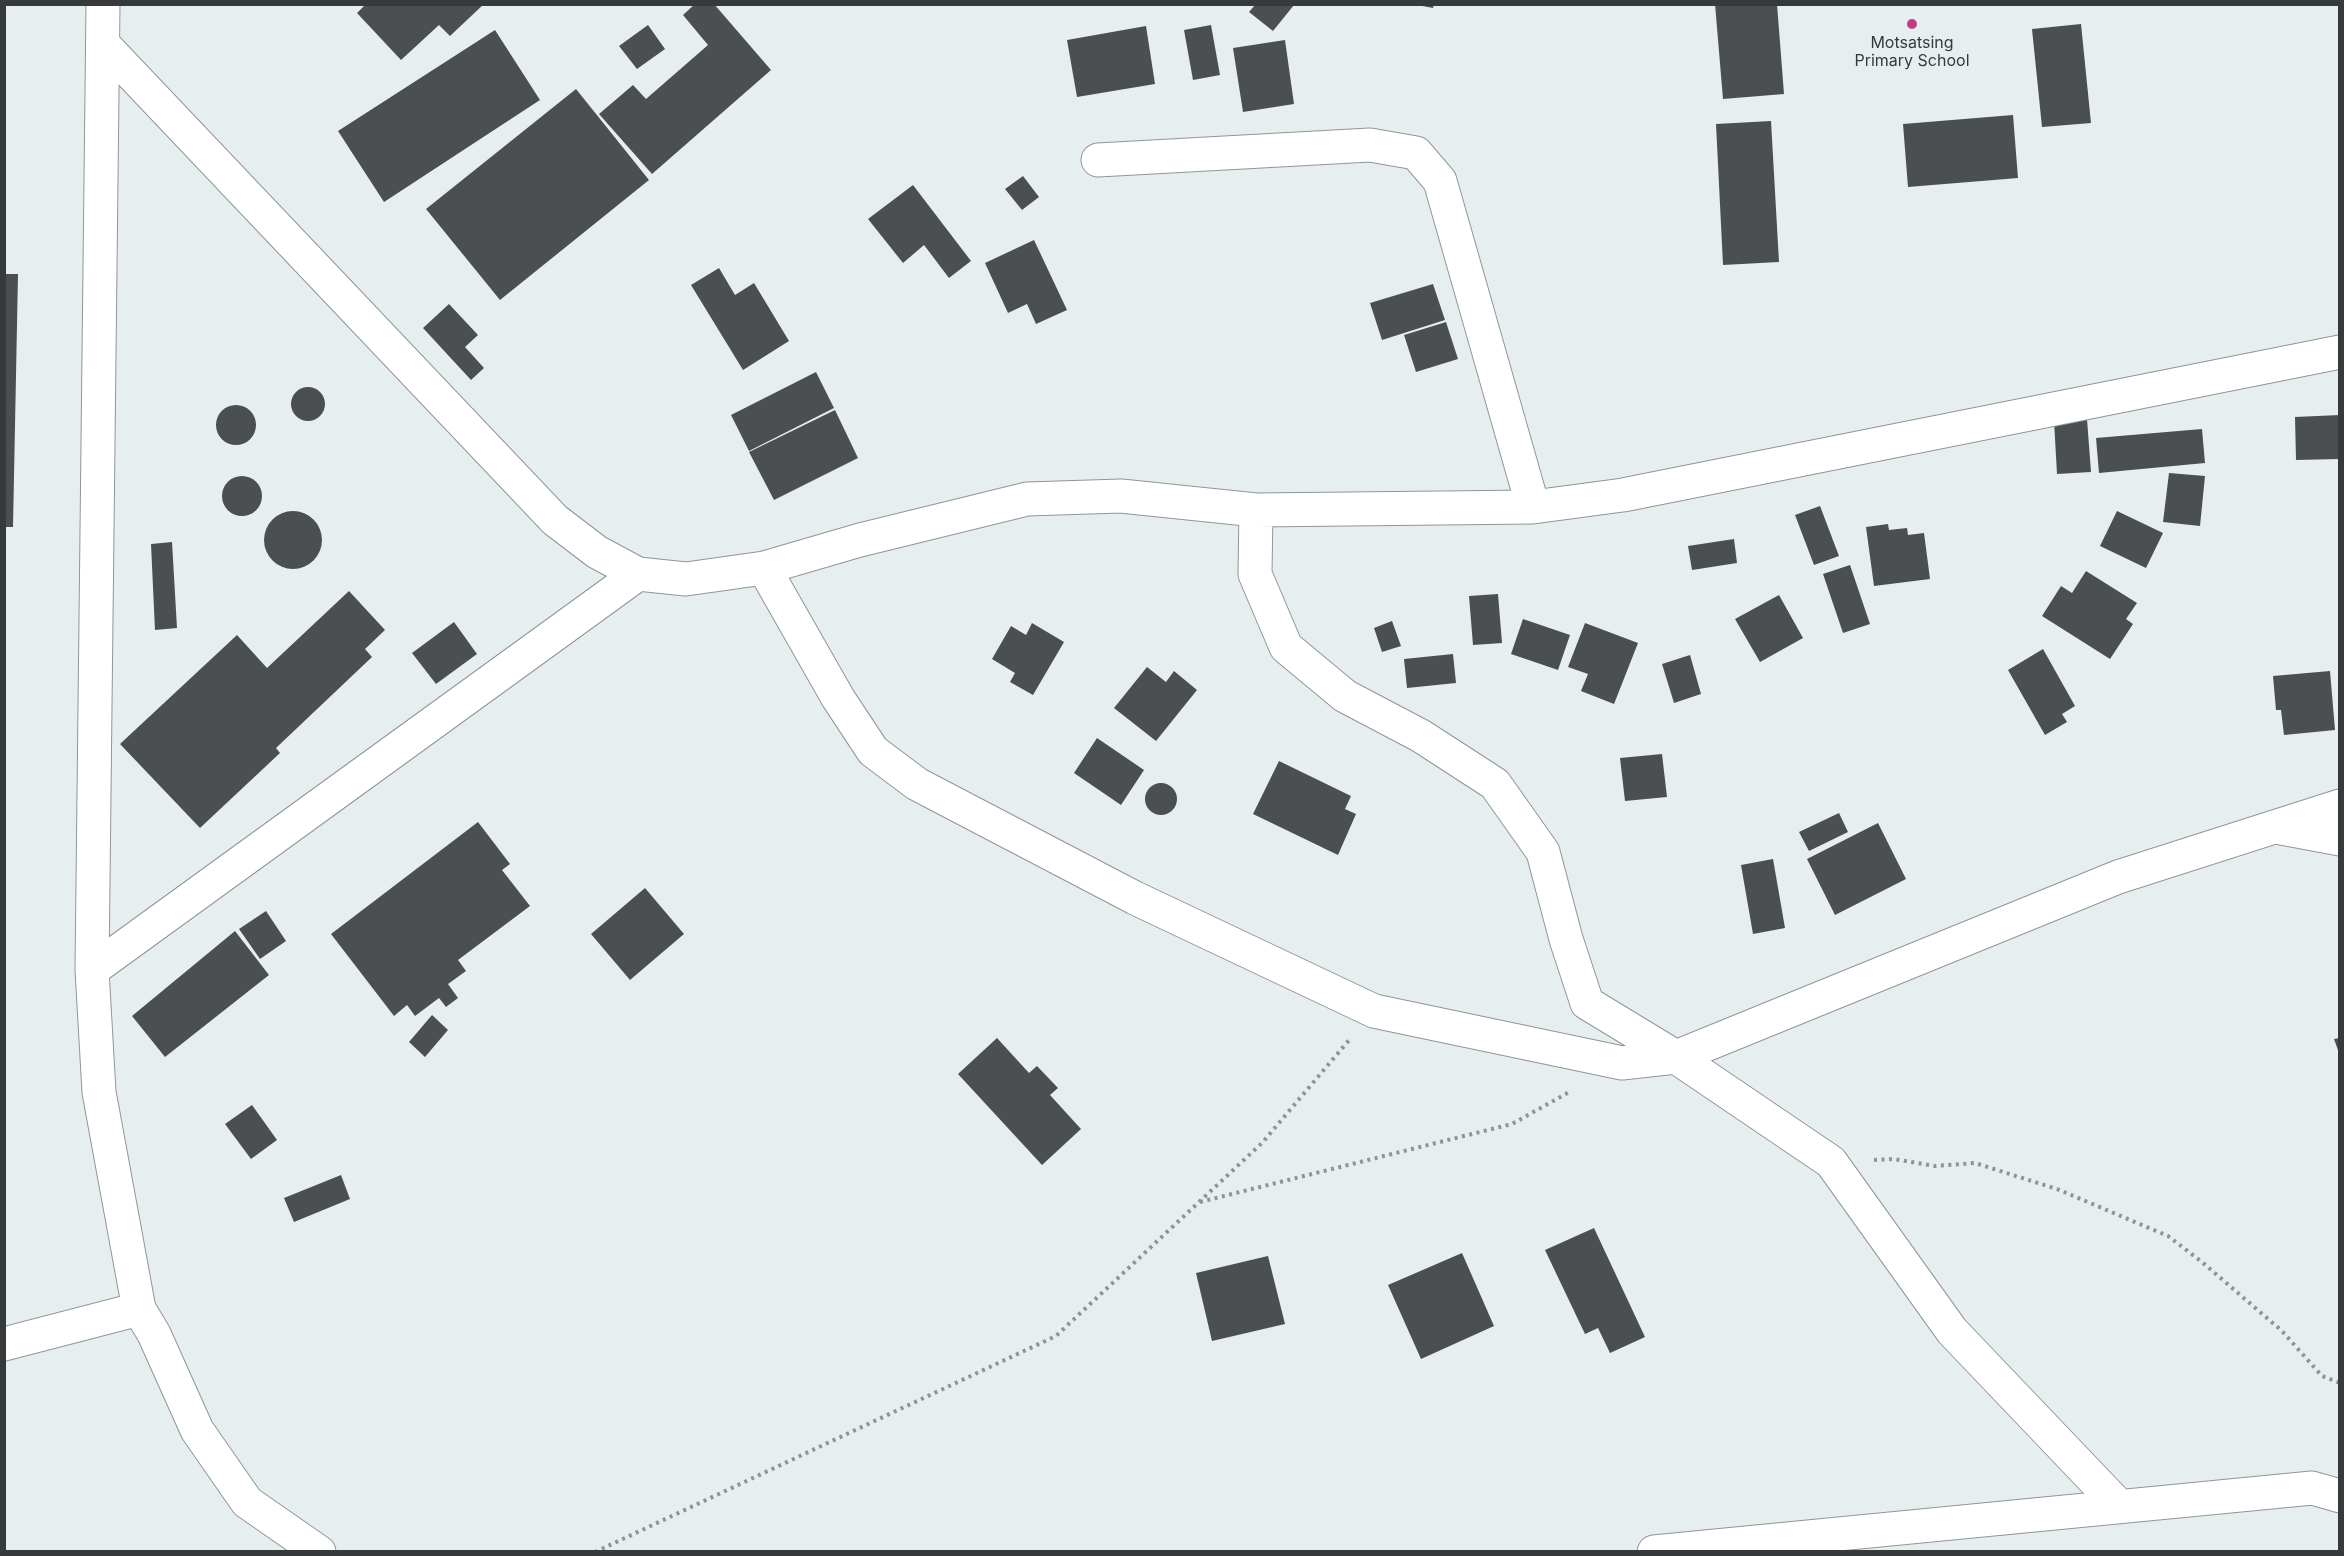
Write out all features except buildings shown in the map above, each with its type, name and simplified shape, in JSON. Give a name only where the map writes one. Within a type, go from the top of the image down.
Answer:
[{"type":"street","points":[[103,4],[92,970],[99,1092],[139,1310],[154,1334],[197,1430],[247,1502],[319,1551]]},
{"type":"street","points":[[104,45],[555,519],[597,552],[638,574],[686,579],[764,568],[860,540],[1027,499],[1121,496],[1256,510],[1533,507],[1634,493],[2340,352]]},
{"type":"street","points":[[1098,160],[1370,146],[1416,153],[1440,181],[1533,507]]},
{"type":"street","points":[[1256,510],[1255,574],[1286,647],[1344,696],[1421,736],[1495,784],[1543,852],[1566,939],[1587,1003],[1676,1058],[1831,1162],[1952,1332],[2119,1506]]},
{"type":"street","points":[[764,568],[838,698],[873,751],[917,784],[1135,898],[1374,1011],[1622,1063],[1676,1058],[2118,877],[2340,806]]},
{"type":"street","points":[[92,970],[638,574]]},
{"type":"street","points":[[2274,827],[2340,839]]},
{"type":"street","points":[[4,1344],[139,1310]]},
{"type":"street","points":[[1654,1551],[2312,1488],[2340,1496]]},
{"type":"path","points":[[595,1551],[1056,1336],[1262,1143],[1374,1011]]},
{"type":"path","points":[[1198,1202],[1512,1124],[1572,1091]]},
{"type":"path","points":[[1831,1162],[1893,1159],[1935,1166],[1974,1163],[2057,1189],[2168,1236],[2282,1331],[2322,1376],[2340,1383]]},
{"type":"place","name":"Motsatsing Primary School","points":[[1912,24]]}]
